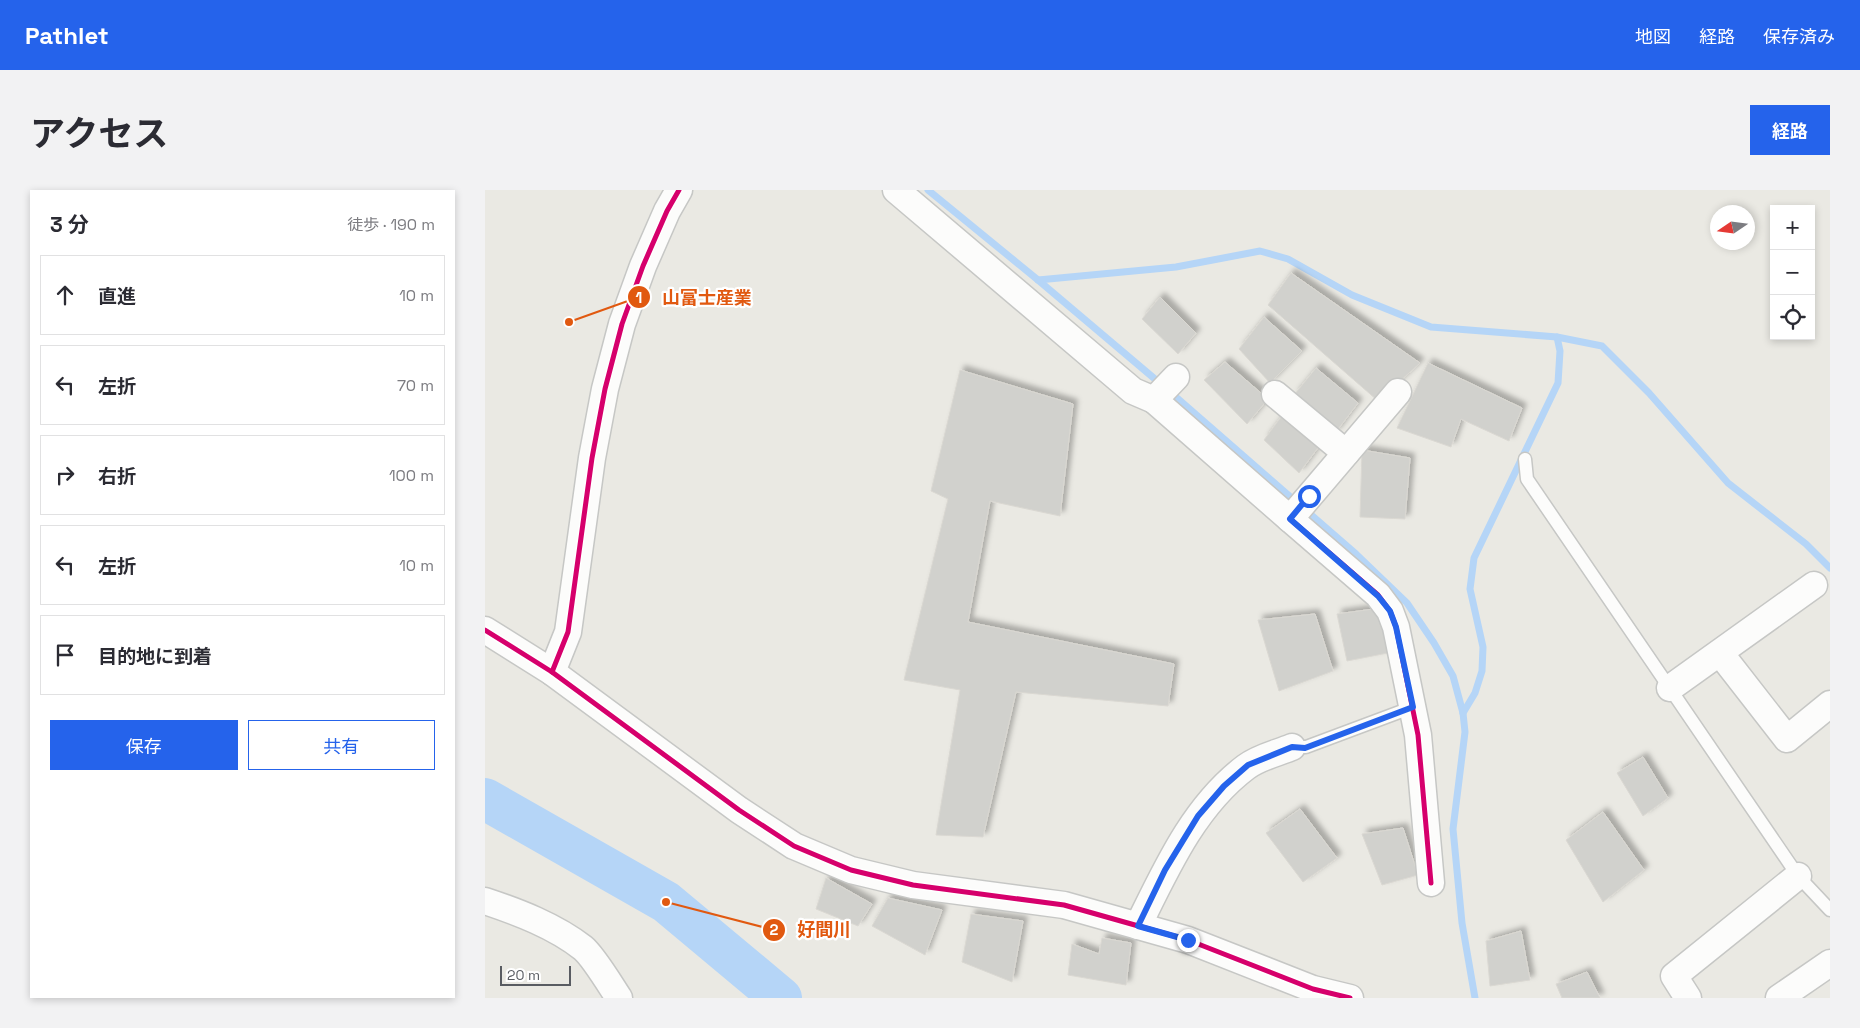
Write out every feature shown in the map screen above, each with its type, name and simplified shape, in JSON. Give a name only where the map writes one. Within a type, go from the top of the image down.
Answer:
[{"type":"street","points":[[552,672],[568,632],[592,458],[605,389],[617,343],[643,266],[667,211],[679,190]]},
{"type":"street","points":[[896,190],[1133,391],[1156,398],[1298,509],[1390,611],[1396,627],[1418,735],[1431,883]]},
{"type":"street","points":[[1156,398],[1176,377]]},
{"type":"street","points":[[1298,509],[1398,392]]},
{"type":"street","points":[[1275,394],[1346,453]]},
{"type":"street","points":[[1670,688],[1814,585]]},
{"type":"street","points":[[485,630],[552,672],[739,810],[794,846],[810,853],[851,870],[904,883],[1064,904],[1188,940],[1313,989],[1350,998]]},
{"type":"street","points":[[1719,652],[1787,739],[1830,704]]},
{"type":"street","points":[[1138,926],[1165,870],[1198,816],[1224,786],[1248,765],[1292,747]]},
{"type":"street","points":[[1688,998],[1674,976],[1798,876]]},
{"type":"street","points":[[485,901],[511,910],[559,932],[584,949],[619,998]]},
{"type":"street","points":[[1779,998],[1830,963]]},
{"type":"lane","points":[[1525,459],[1527,479],[1798,876],[1830,910]]},
{"type":"lane","points":[[1292,747],[1305,748],[1413,707]]},
{"type":"building","points":[[1291,273],[1420,363],[1378,401],[1268,305]]},
{"type":"building","points":[[1160,297],[1196,333],[1178,354],[1142,319]]},
{"type":"building","points":[[1264,317],[1302,351],[1270,383],[1239,349]]},
{"type":"building","points":[[1225,362],[1268,399],[1247,424],[1204,380]]},
{"type":"building","points":[[1428,363],[1522,408],[1509,441],[1461,419],[1451,447],[1397,428]]},
{"type":"building","points":[[1316,368],[1358,403],[1335,433],[1294,395]]},
{"type":"building","points":[[960,370],[1073,404],[1060,516],[990,501],[968,622],[1174,664],[1168,706],[1016,692],[983,837],[936,835],[960,690],[904,680],[948,499],[931,491]]},
{"type":"building","points":[[1284,413],[1323,441],[1299,473],[1264,440]]},
{"type":"building","points":[[1362,450],[1410,458],[1405,519],[1360,517]]},
{"type":"building","points":[[1381,608],[1388,653],[1347,661],[1337,614]]},
{"type":"building","points":[[1315,614],[1333,671],[1279,691],[1258,620]]},
{"type":"building","points":[[1643,757],[1668,798],[1643,816],[1617,773]]},
{"type":"building","points":[[1300,809],[1337,858],[1303,882],[1266,833]]},
{"type":"building","points":[[1603,812],[1644,870],[1603,902],[1566,840]]},
{"type":"building","points":[[1403,828],[1418,875],[1382,885],[1362,834]]},
{"type":"building","points":[[826,878],[872,904],[858,926],[816,909]]},
{"type":"building","points":[[888,898],[942,910],[925,955],[872,926]]},
{"type":"building","points":[[971,914],[1023,921],[1012,982],[962,962]]},
{"type":"building","points":[[1521,931],[1530,980],[1490,986],[1486,941]]},
{"type":"building","points":[[1102,938],[1131,943],[1126,985],[1068,975],[1072,944],[1099,954]]},
{"type":"building","points":[[1587,972],[1600,998],[1562,998],[1556,984]]},
{"type":"waterway","points":[[928,190],[1162,385]]},
{"type":"waterway","points":[[1038,280],[1176,267],[1260,251],[1288,259],[1352,295],[1431,327],[1557,337],[1602,346],[1649,393],[1728,483],[1806,544],[1830,568]]},
{"type":"waterway","points":[[1463,713],[1475,693],[1482,671],[1483,647],[1470,589],[1474,558],[1558,383],[1560,351],[1557,337]]},
{"type":"waterway","points":[[1170,392],[1356,554],[1407,603],[1434,643],[1453,676],[1463,713],[1465,732],[1453,829],[1462,923],[1475,998]]},
{"type":"waterway","points":[[485,799],[666,902],[781,998]]},
{"type":"cycle path","points":[[552,672],[568,632],[592,458],[605,389],[622,324],[643,266],[667,211],[679,190]]},
{"type":"cycle path","points":[[1290,519],[1378,595],[1390,611],[1396,627],[1418,735],[1431,883]]},
{"type":"cycle path","points":[[485,630],[552,672],[739,810],[794,846],[851,870],[913,885],[1064,905],[1188,940],[1313,989],[1350,998]]},
{"type":"place","name":"山富士産業","points":[[569,322]]},
{"type":"place","name":"好間川","points":[[666,902]]},
{"type":"route","points":[[1188,940],[1138,926],[1165,870],[1198,816],[1224,786],[1248,765],[1292,747],[1305,748],[1413,707],[1396,627],[1390,611],[1378,596],[1290,519],[1309,496]]}]
